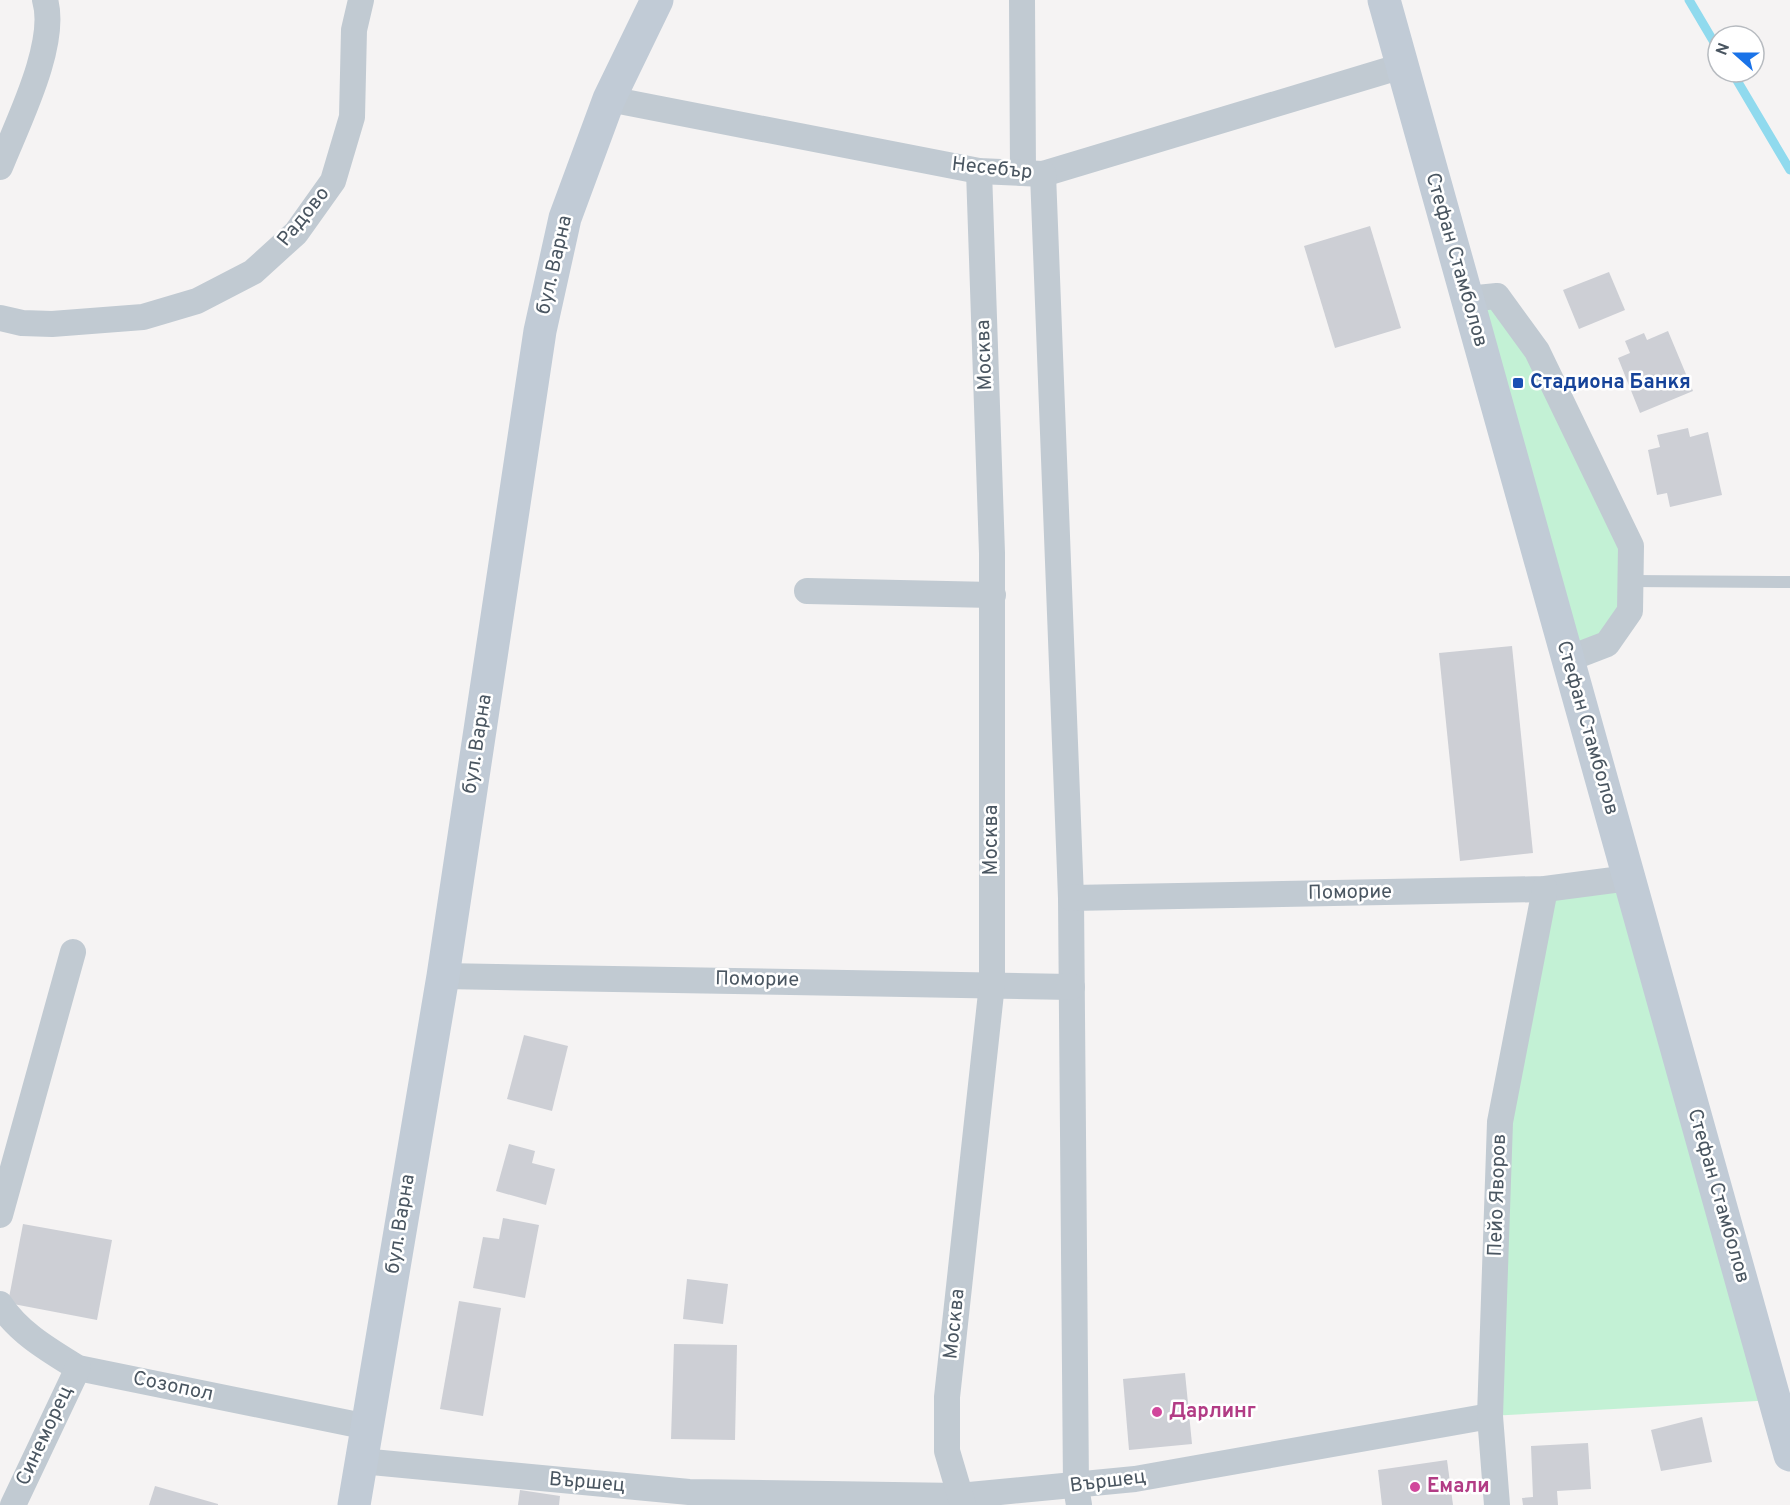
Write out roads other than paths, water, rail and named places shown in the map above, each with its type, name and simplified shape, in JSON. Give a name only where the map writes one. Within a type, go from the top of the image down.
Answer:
[{"type":"street","points":[[0,167],[45,49],[49,14],[45,0]]},
{"type":"street","name":"Радово","points":[[0,318],[22,323],[52,324],[143,317],[197,301],[253,272],[296,233],[333,181],[352,117],[354,30],[361,0]]},
{"type":"street","name":"бул. Варна","points":[[354,1505],[442,976],[540,331],[565,218],[609,99],[657,0]]},
{"type":"street","points":[[1022,0],[1071,898],[1078,1496]]},
{"type":"street","name":"Стефан Стамболов","points":[[1384,0],[1790,1455]]},
{"type":"street","name":"Несебър","points":[[609,99],[979,171],[1033,174],[1402,66]]},
{"type":"street","name":"Москва","points":[[961,1500],[947,1451],[947,1397],[992,984],[993,595],[979,171]]},
{"type":"street","points":[[1467,299],[1497,296],[1538,351],[1631,546],[1630,611],[1607,644],[1568,659]]},
{"type":"street","points":[[807,591],[993,595]]},
{"type":"street","name":"Поморие","points":[[1071,898],[1545,889],[1629,878]]},
{"type":"street","name":"Пейо Яворов","points":[[1497,1505],[1490,1416],[1500,1122],[1545,889]]},
{"type":"street","points":[[0,1215],[73,952]]},
{"type":"street","name":"Поморие","points":[[442,976],[1072,987]]},
{"type":"street","name":"Созопол","points":[[0,1304],[9,1317],[40,1344],[78,1368],[368,1427]]},
{"type":"street","name":"Синеморец","points":[[13,1505],[78,1368]]},
{"type":"street","name":"Вършец","points":[[362,1461],[688,1499],[961,1500],[1078,1496],[1135,1479],[1490,1416]]},
{"type":"lane","points":[[1630,581],[1790,582]]},
{"type":"waterway","points":[[1689,0],[1706,29]]},
{"type":"waterway","points":[[1739,84],[1790,170]]},
{"type":"place","name":"Стадиона Банкя","points":[[1518,383]]},
{"type":"place","name":"Дарлинг","points":[[1157,1412]]},
{"type":"place","name":"Емали","points":[[1415,1487]]}]
